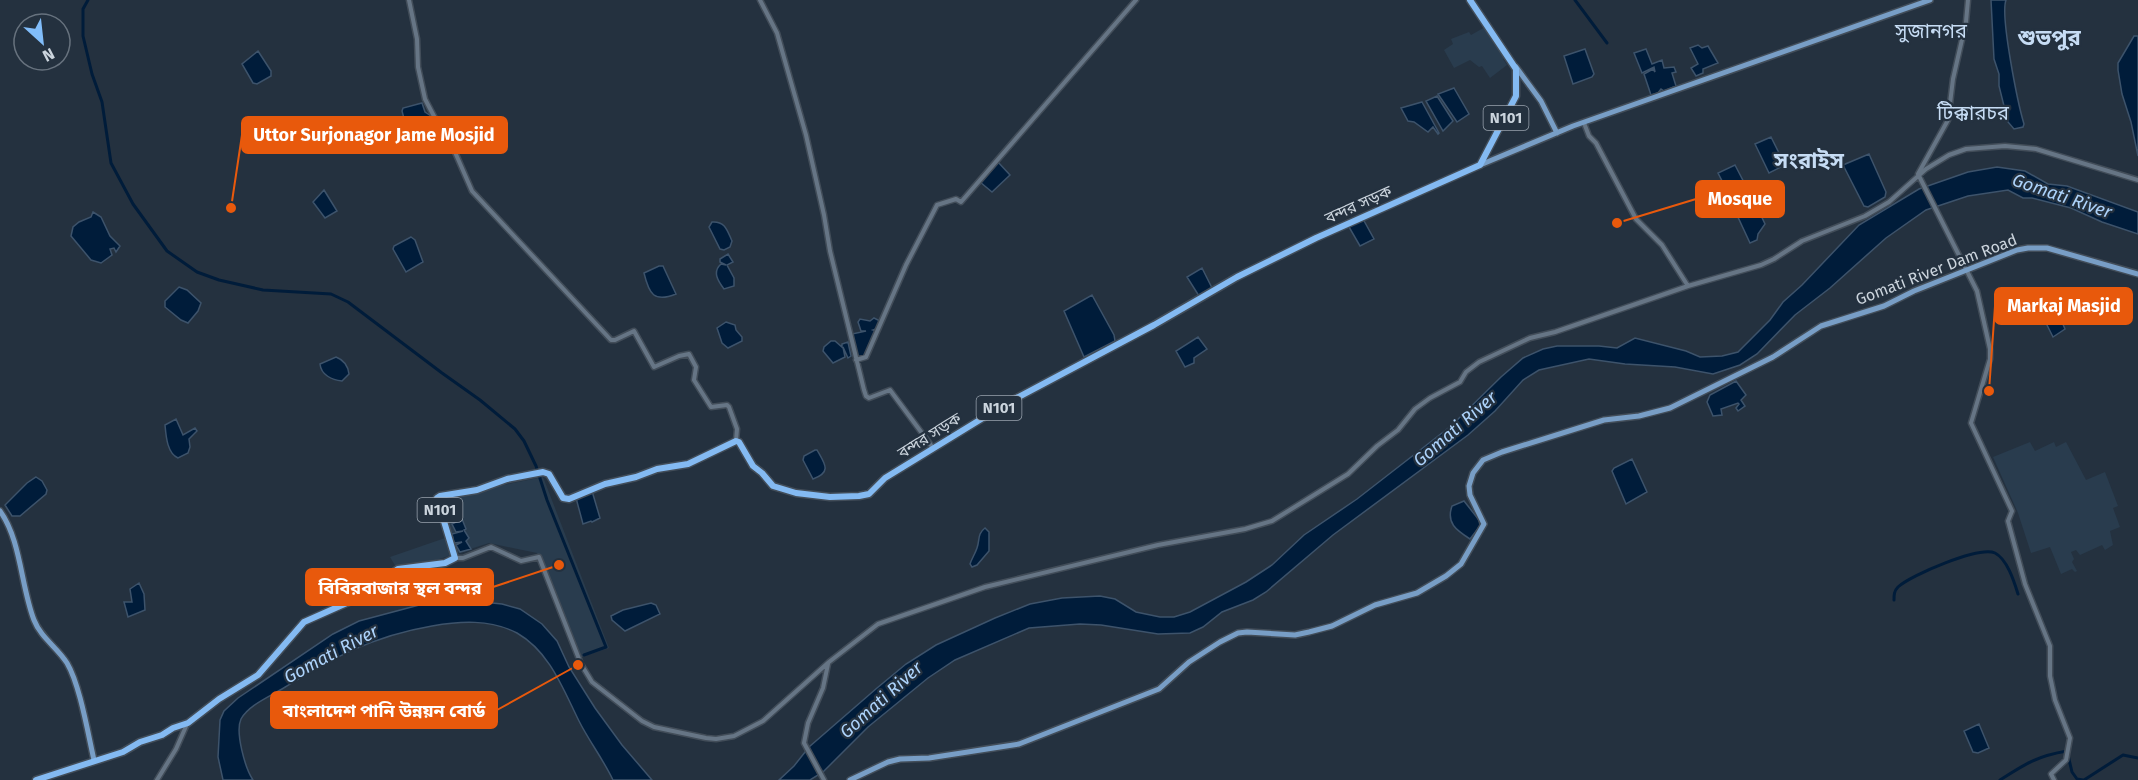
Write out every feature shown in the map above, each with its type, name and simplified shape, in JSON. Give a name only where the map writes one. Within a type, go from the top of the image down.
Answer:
[{"type":"highway","points":[[1470,0],[1516,67]]},
{"type":"highway","name":"N101","points":[[1480,165],[1515,98],[1516,67]]},
{"type":"highway","name":"বন্দর সড়ক","points":[[736,441],[739,442],[753,466],[773,486],[796,493],[830,497],[869,494],[885,478],[1009,402],[1154,325],[1237,277],[1316,238],[1480,165]]},
{"type":"highway","name":"N101","points":[[456,558],[437,498],[462,491],[477,490],[507,478],[549,474],[560,495],[569,499],[605,484],[636,477],[657,469],[688,464],[736,441]]},
{"type":"highway","points":[[36,780],[123,752],[140,742],[188,723],[219,699],[258,675],[304,622],[358,598],[398,569],[446,563],[456,558]]},
{"type":"main road","points":[[1480,165],[1584,123],[1930,0]]},
{"type":"main road","points":[[1516,67],[1540,101],[1557,133]]},
{"type":"main road","name":"Gomati River Dam Road","points":[[853,780],[888,762],[900,759],[929,758],[1019,744],[1159,689],[1189,662],[1228,637],[1247,632],[1285,635],[1309,632],[1332,626],[1375,605],[1417,593],[1461,564],[1484,524],[1469,486],[1473,473],[1483,460],[1604,420],[1639,416],[1670,408],[1773,357],[1821,326],[1878,308],[2016,250],[2035,247],[2062,252],[2138,274]]},
{"type":"main road","points":[[0,511],[8,525],[41,635],[64,659],[72,675],[88,731],[93,760]]},
{"type":"street","points":[[409,0],[425,99],[430,111],[451,143],[472,191],[611,340],[634,332],[654,367],[688,354],[696,367],[694,380],[711,407],[727,405],[729,407],[737,429],[736,441]]},
{"type":"street","points":[[760,0],[777,33],[806,135],[830,251],[866,396],[873,398],[890,390],[933,448]]},
{"type":"street","points":[[856,360],[866,357],[906,265],[937,205],[956,199],[961,202],[1136,0]]},
{"type":"street","points":[[1968,0],[1968,12],[1953,79],[1948,120],[1919,170],[1919,177],[1978,294],[1991,354],[1971,423],[2012,511],[2008,521],[2025,584],[2050,646],[2050,676],[2055,700],[2070,738],[2064,763],[2051,774],[2054,780]]},
{"type":"street","points":[[1584,123],[1632,212],[1641,225],[1662,244],[1688,286]]},
{"type":"street","points":[[456,558],[463,558],[491,547],[520,561],[539,557],[587,676],[592,682],[642,721],[666,731],[716,739],[741,733],[763,721],[829,662],[878,624],[985,586],[1158,545],[1245,530],[1272,521],[1348,474],[1377,446],[1398,430],[1415,409],[1460,382],[1466,372],[1479,362],[1530,338],[1555,332],[1774,259],[1802,242],[1848,224],[1880,208],[1931,166],[1966,148],[2006,146],[2036,148],[2138,180]]},
{"type":"street","points":[[1925,161],[1931,166]]},
{"type":"street","points":[[824,780],[804,742],[808,723],[823,688],[829,662]]},
{"type":"street","points":[[158,780],[188,723]]},
{"type":"shaded area","points":[[1487,26],[1507,56],[1503,59],[1507,65],[1490,78],[1482,66],[1479,67],[1470,60],[1454,68],[1444,50],[1453,44],[1451,39],[1469,32],[1471,35]]},
{"type":"shaded area","points":[[2030,442],[2035,451],[2054,442],[2056,447],[2066,442],[2086,480],[2105,472],[2118,506],[2113,508],[2120,527],[2110,531],[2113,545],[2105,550],[2102,545],[2080,555],[2076,550],[2071,552],[2074,559],[2072,562],[2077,571],[2075,572],[2072,569],[2061,574],[2050,547],[2031,553],[2018,513],[1993,457]]},
{"type":"shaded area","points":[[543,477],[609,648],[579,658],[537,553],[489,543],[399,572],[390,557],[448,537],[439,498]]},
{"type":"water","points":[[1991,0],[2006,0],[2007,41],[2024,124],[2023,127],[2014,129],[2008,122],[1994,59]]},
{"type":"water","points":[[2134,36],[2138,36],[2138,156],[2118,70],[2118,63]]},
{"type":"water","points":[[1698,45],[1702,48],[1708,46],[1718,63],[1703,69],[1703,73],[1696,76],[1691,68],[1698,64],[1690,48]]},
{"type":"water","points":[[1585,49],[1594,74],[1592,77],[1573,84],[1564,56]]},
{"type":"water","points":[[1646,49],[1652,64],[1662,60],[1664,68],[1674,67],[1676,72],[1672,73],[1676,86],[1664,91],[1661,89],[1658,93],[1651,95],[1644,74],[1653,69],[1655,72],[1654,67],[1642,73],[1634,53]]},
{"type":"water","points":[[258,51],[271,71],[271,76],[257,84],[253,83],[242,64]]},
{"type":"water","points":[[1454,88],[1469,114],[1457,122],[1438,94]]},
{"type":"water","points":[[1437,96],[1453,121],[1443,131],[1426,101]]},
{"type":"water","points":[[1422,102],[1438,134],[1433,127],[1428,132],[1414,122],[1408,121],[1401,108]]},
{"type":"water","points":[[422,103],[425,112],[431,116],[435,133],[416,141],[410,141],[402,111],[403,108]]},
{"type":"water","points":[[1771,137],[1785,165],[1769,173],[1755,144]]},
{"type":"water","points":[[1869,154],[1886,192],[1885,197],[1868,207],[1864,206],[1843,165]]},
{"type":"water","points":[[997,161],[1010,175],[992,192],[980,182]]},
{"type":"water","points":[[1735,165],[1750,194],[1733,202],[1718,173]]},
{"type":"water","name":"Gomati River","points":[[1997,167],[2025,171],[2048,184],[2067,186],[2138,212],[2138,234],[2102,222],[2071,208],[2032,198],[2023,198],[2008,190],[1968,196],[1926,210],[1886,238],[1830,288],[1795,315],[1757,354],[1740,365],[1713,374],[1675,367],[1589,359],[1539,370],[1523,380],[1495,411],[1468,435],[1333,535],[1266,592],[1253,600],[1222,612],[1203,627],[1190,633],[1158,634],[1080,624],[1029,628],[955,660],[928,678],[868,727],[823,772],[810,780],[779,780],[809,747],[877,688],[906,664],[936,645],[1030,604],[1062,598],[1100,596],[1115,599],[1136,612],[1160,617],[1174,617],[1190,612],[1246,582],[1272,565],[1304,535],[1357,499],[1451,426],[1523,358],[1543,349],[1557,346],[1617,348],[1635,338],[1686,351],[1700,357],[1722,356],[1738,352],[1770,320],[1783,302],[1859,225],[1919,189],[1968,172]]},
{"type":"water","points":[[324,190],[337,211],[325,218],[313,202]]},
{"type":"water","points":[[1756,205],[1765,224],[1757,240],[1750,243],[1737,215]]},
{"type":"water","points":[[93,212],[101,217],[110,236],[120,246],[116,252],[114,248],[110,249],[112,255],[101,263],[91,260],[71,236],[73,227],[91,217]]},
{"type":"water","points":[[1363,219],[1374,239],[1360,246],[1349,227]]},
{"type":"water","points":[[712,222],[720,223],[725,227],[732,241],[730,247],[720,249],[709,227]]},
{"type":"water","points":[[411,237],[415,240],[423,262],[406,272],[393,249],[394,246]]},
{"type":"water","points":[[728,254],[733,262],[727,265],[734,278],[734,286],[724,289],[716,273],[721,264],[726,265],[720,262],[720,259]]},
{"type":"water","points":[[663,266],[676,294],[669,297],[658,297],[651,291],[644,273]]},
{"type":"water","points":[[1202,268],[1212,288],[1199,296],[1187,277]]},
{"type":"water","points":[[179,287],[187,290],[201,303],[198,311],[188,323],[165,307],[165,301]]},
{"type":"water","points":[[1092,295],[1115,341],[1084,357],[1064,311]]},
{"type":"water","points":[[2056,308],[2065,329],[2053,337],[2042,315]]},
{"type":"water","points":[[874,318],[880,321],[873,330],[876,331],[865,357],[857,358],[852,334],[866,331],[861,331],[858,322],[860,319],[870,321]]},
{"type":"water","points":[[726,322],[735,325],[742,337],[742,341],[728,348],[722,343],[717,328]]},
{"type":"water","points":[[1198,337],[1207,349],[1194,358],[1194,363],[1185,367],[1176,351]]},
{"type":"water","points":[[831,341],[835,341],[842,347],[842,344],[848,342],[851,356],[848,358],[843,347],[845,357],[833,363],[823,351]]},
{"type":"water","points":[[336,357],[347,366],[349,374],[342,381],[328,376],[322,371],[320,364]]},
{"type":"water","points":[[1736,381],[1746,395],[1741,400],[1745,406],[1738,411],[1736,408],[1738,403],[1721,409],[1722,415],[1713,416],[1707,402],[1710,395]]},
{"type":"water","points":[[176,419],[183,435],[195,428],[197,431],[189,439],[188,453],[178,458],[169,448],[165,425]]},
{"type":"water","points":[[815,450],[822,459],[825,470],[813,479],[803,460],[804,456]]},
{"type":"water","points":[[1632,459],[1647,492],[1626,504],[1612,471]]},
{"type":"water","points":[[36,477],[42,481],[47,490],[46,494],[20,516],[12,516],[5,505]]},
{"type":"water","points":[[592,491],[600,518],[583,524],[576,498]]},
{"type":"water","points":[[1464,501],[1479,520],[1480,526],[1470,539],[1454,526],[1450,517],[1452,506]]},
{"type":"water","points":[[462,519],[466,529],[464,530],[469,538],[466,541],[471,549],[460,552],[456,545],[462,542],[454,543],[452,534],[463,531],[456,532],[452,524]]},
{"type":"water","points":[[985,528],[989,532],[989,551],[977,565],[972,567],[970,564],[982,530]]},
{"type":"water","points":[[139,583],[144,594],[145,610],[128,617],[124,602],[132,602],[130,589]]},
{"type":"water","name":"Gomati River","points":[[453,599],[502,604],[520,609],[542,624],[557,641],[569,667],[595,708],[652,780],[613,780],[554,672],[538,650],[528,641],[507,628],[486,623],[464,622],[411,630],[372,642],[318,667],[260,702],[245,714],[239,725],[242,750],[253,780],[223,780],[218,757],[220,720],[224,711],[238,698],[333,634],[359,621],[438,600]]},
{"type":"water","points":[[651,603],[656,605],[660,614],[625,631],[612,620],[611,616],[623,610]]},
{"type":"water","points":[[1979,724],[1989,748],[1978,753],[1973,752],[1964,731]]},
{"type":"waterway","points":[[88,0],[83,9],[83,36],[92,74],[102,102],[111,163],[133,204],[167,251],[197,272],[219,280],[263,290],[331,294],[348,302],[480,400],[515,429],[524,441],[536,466],[547,500],[606,647],[584,655]]},
{"type":"waterway","points":[[1575,0],[1607,43]]},
{"type":"waterway","points":[[1894,600],[1898,587],[1916,576],[1945,563],[1987,552],[1995,553],[2003,560],[2010,571],[2018,594]]},
{"type":"waterway","points":[[2000,780],[2032,761],[2067,751],[2072,772],[2077,779],[2083,780]]},
{"type":"waterway","points":[[2084,780],[2123,755],[2138,758]]},
{"type":"place","name":"Uttor Surjonagor Jame Mosjid","points":[[231,208]]},
{"type":"place","name":"Mosque","points":[[1617,223]]},
{"type":"place","name":"Markaj Masjid","points":[[1989,391]]},
{"type":"place","name":"বিবিরবাজার স্থল বন্দর","points":[[559,565]]},
{"type":"place","name":"বাংলাদেশ পানি উন্নয়ন বোর্ড","points":[[578,665]]},
{"type":"district","name":"সুজানগর","points":[[1931,31]]},
{"type":"district","name":"শুভপুর","points":[[2049,37]]},
{"type":"district","name":"টিক্কারচর","points":[[1973,113]]},
{"type":"district","name":"সংরাইস","points":[[1809,160]]}]
